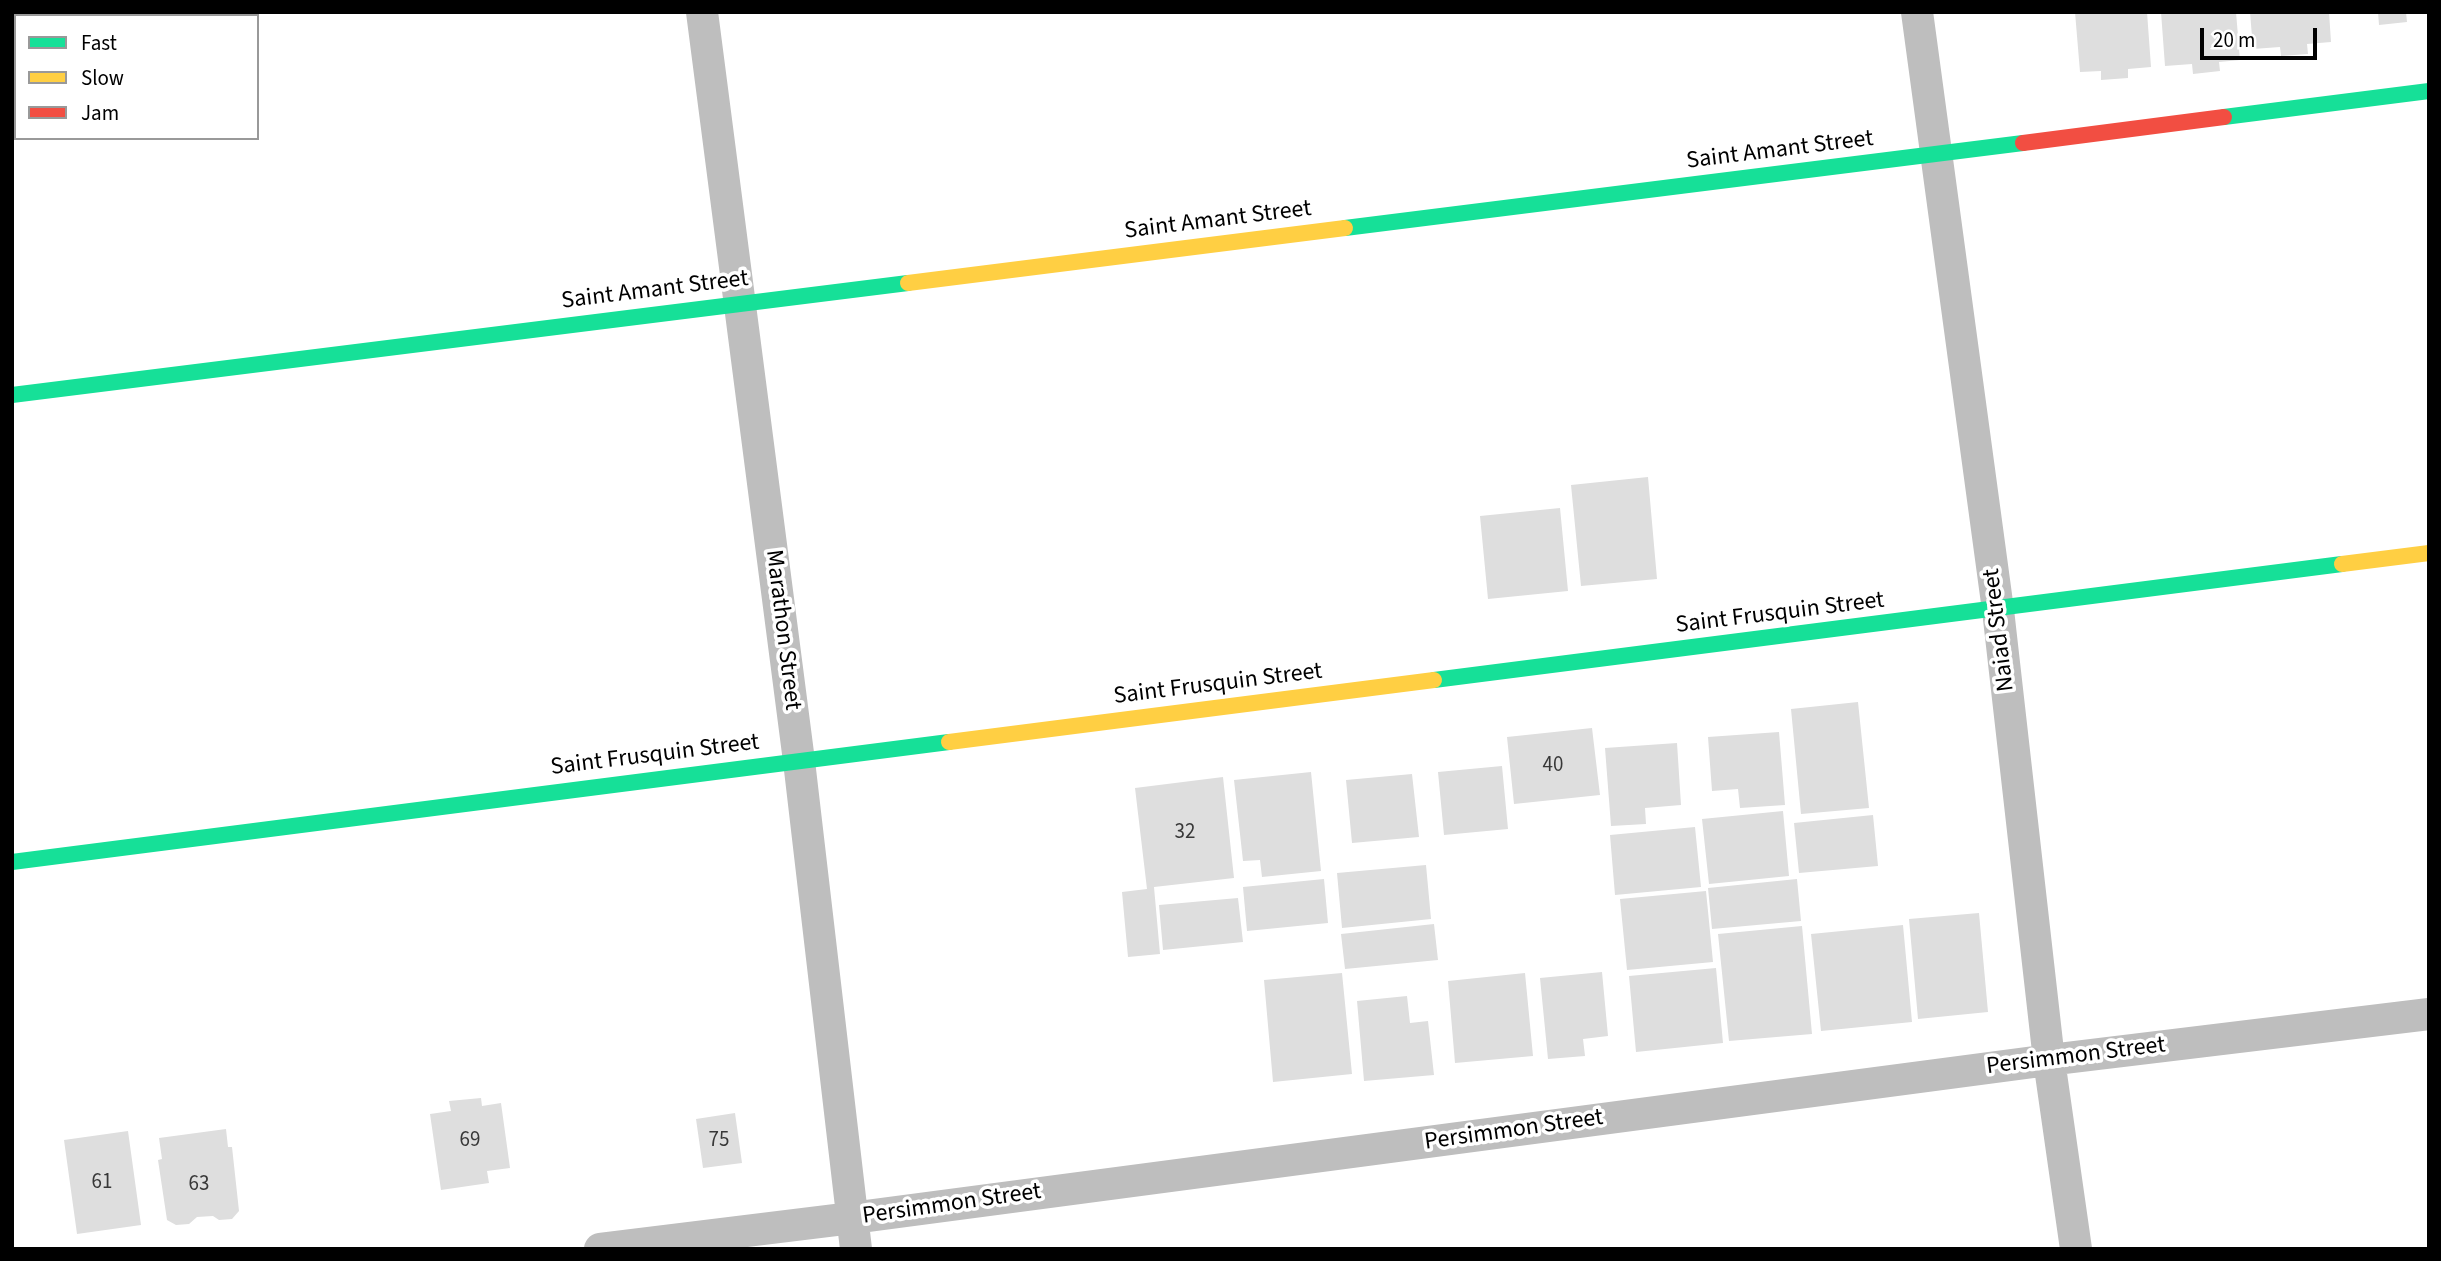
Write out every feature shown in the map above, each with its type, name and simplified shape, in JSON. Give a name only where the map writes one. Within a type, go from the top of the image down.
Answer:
[{"type":"street","name":"Marathon Street","points":[[702,12],[799,761],[854,1234]]},
{"type":"street","name":"Naiad Street","points":[[1917,12],[1998,610],[2049,1060],[2076,1249]]},
{"type":"street","name":"Saint Amant Street","points":[[12,395],[2429,90]]},
{"type":"street","name":"Saint Frusquin Street","points":[[12,862],[2429,553]]},
{"type":"street","name":"Persimmon Street","points":[[600,1249],[854,1234],[2049,1060],[2429,1014]]},
{"type":"building","points":[[12,12],[33,12],[14,14],[12,87]]},
{"type":"building","points":[[35,12],[86,14],[36,14]]},
{"type":"building","points":[[91,12],[169,12],[169,14]]},
{"type":"building","points":[[2075,12],[2147,12],[2151,67],[2128,69],[2128,78],[2101,80],[2101,71],[2080,72]]},
{"type":"building","points":[[2161,12],[2236,12],[2240,60],[2219,62],[2220,71],[2193,74],[2192,64],[2165,66]]},
{"type":"building","points":[[2250,12],[2329,12],[2331,42],[2307,44],[2308,54],[2281,56],[2280,47],[2253,49]]},
{"type":"building","points":[[2378,12],[2406,12],[2407,22],[2379,25]]},
{"type":"building","points":[[1648,477],[1657,579],[1581,586],[1571,485]]},
{"type":"building","points":[[1560,508],[1568,591],[1488,599],[1480,516]]},
{"type":"building","points":[[1858,702],[1869,808],[1801,814],[1791,709]]},
{"type":"building","points":[[1592,728],[1600,795],[1514,804],[1507,737]]},
{"type":"building","points":[[1779,732],[1785,805],[1740,808],[1738,789],[1712,791],[1708,737]]},
{"type":"building","points":[[1677,743],[1681,805],[1645,808],[1646,824],[1611,826],[1605,748]]},
{"type":"building","points":[[1502,766],[1508,829],[1444,835],[1438,772]]},
{"type":"building","points":[[1311,772],[1321,871],[1262,877],[1260,860],[1243,861],[1234,780]]},
{"type":"building","points":[[1412,774],[1419,837],[1352,843],[1346,780]]},
{"type":"building","points":[[1223,777],[1234,878],[1154,887],[1160,954],[1128,957],[1122,892],[1147,889],[1135,788]]},
{"type":"building","points":[[1783,811],[1789,876],[1709,884],[1702,819]]},
{"type":"building","points":[[1873,815],[1878,866],[1799,873],[1794,823]]},
{"type":"building","points":[[1695,827],[1701,887],[1615,895],[1610,835]]},
{"type":"building","points":[[1426,865],[1431,919],[1342,928],[1337,873]]},
{"type":"building","points":[[1324,879],[1328,923],[1247,931],[1243,887]]},
{"type":"building","points":[[1797,879],[1801,921],[1712,929],[1708,888]]},
{"type":"building","points":[[1706,891],[1713,962],[1627,970],[1620,899]]},
{"type":"building","points":[[1238,898],[1243,942],[1163,950],[1159,905]]},
{"type":"building","points":[[1979,913],[1988,1012],[1918,1019],[1909,919]]},
{"type":"building","points":[[1434,924],[1438,960],[1345,969],[1341,934]]},
{"type":"building","points":[[1903,925],[1912,1022],[1821,1031],[1811,934]]},
{"type":"building","points":[[1802,926],[1812,1034],[1729,1041],[1718,934]]},
{"type":"building","points":[[1716,968],[1723,1043],[1636,1052],[1629,976]]},
{"type":"building","points":[[1602,972],[1608,1036],[1583,1039],[1585,1056],[1548,1059],[1540,978]]},
{"type":"building","points":[[1342,973],[1352,1074],[1273,1082],[1264,980]]},
{"type":"building","points":[[1525,973],[1533,1056],[1455,1063],[1448,981]]},
{"type":"building","points":[[1407,996],[1410,1023],[1428,1021],[1434,1075],[1364,1081],[1357,1001]]},
{"type":"building","points":[[481,1098],[482,1106],[501,1103],[510,1168],[487,1171],[489,1183],[441,1190],[430,1114],[451,1111],[449,1101]]},
{"type":"building","points":[[735,1113],[742,1163],[703,1168],[696,1119]]},
{"type":"building","points":[[226,1129],[228,1147],[232,1147],[239,1211],[232,1219],[197,1217],[189,1224],[176,1225],[167,1220],[158,1160],[162,1159],[159,1138]]},
{"type":"building","points":[[128,1131],[141,1225],[77,1234],[64,1140]]},
{"type":"traffic: fast","points":[[2224,117],[2429,91]]},
{"type":"traffic: fast","points":[[1345,228],[2023,143]]},
{"type":"traffic: fast","points":[[12,395],[908,283]]},
{"type":"traffic: fast","points":[[1434,680],[2342,564]]},
{"type":"traffic: fast","points":[[12,862],[949,742]]},
{"type":"traffic: slow","points":[[908,283],[1345,228]]},
{"type":"traffic: slow","points":[[2342,564],[2429,553]]},
{"type":"traffic: slow","points":[[949,742],[1434,680]]},
{"type":"traffic: jam","points":[[2023,143],[2224,117]]}]
